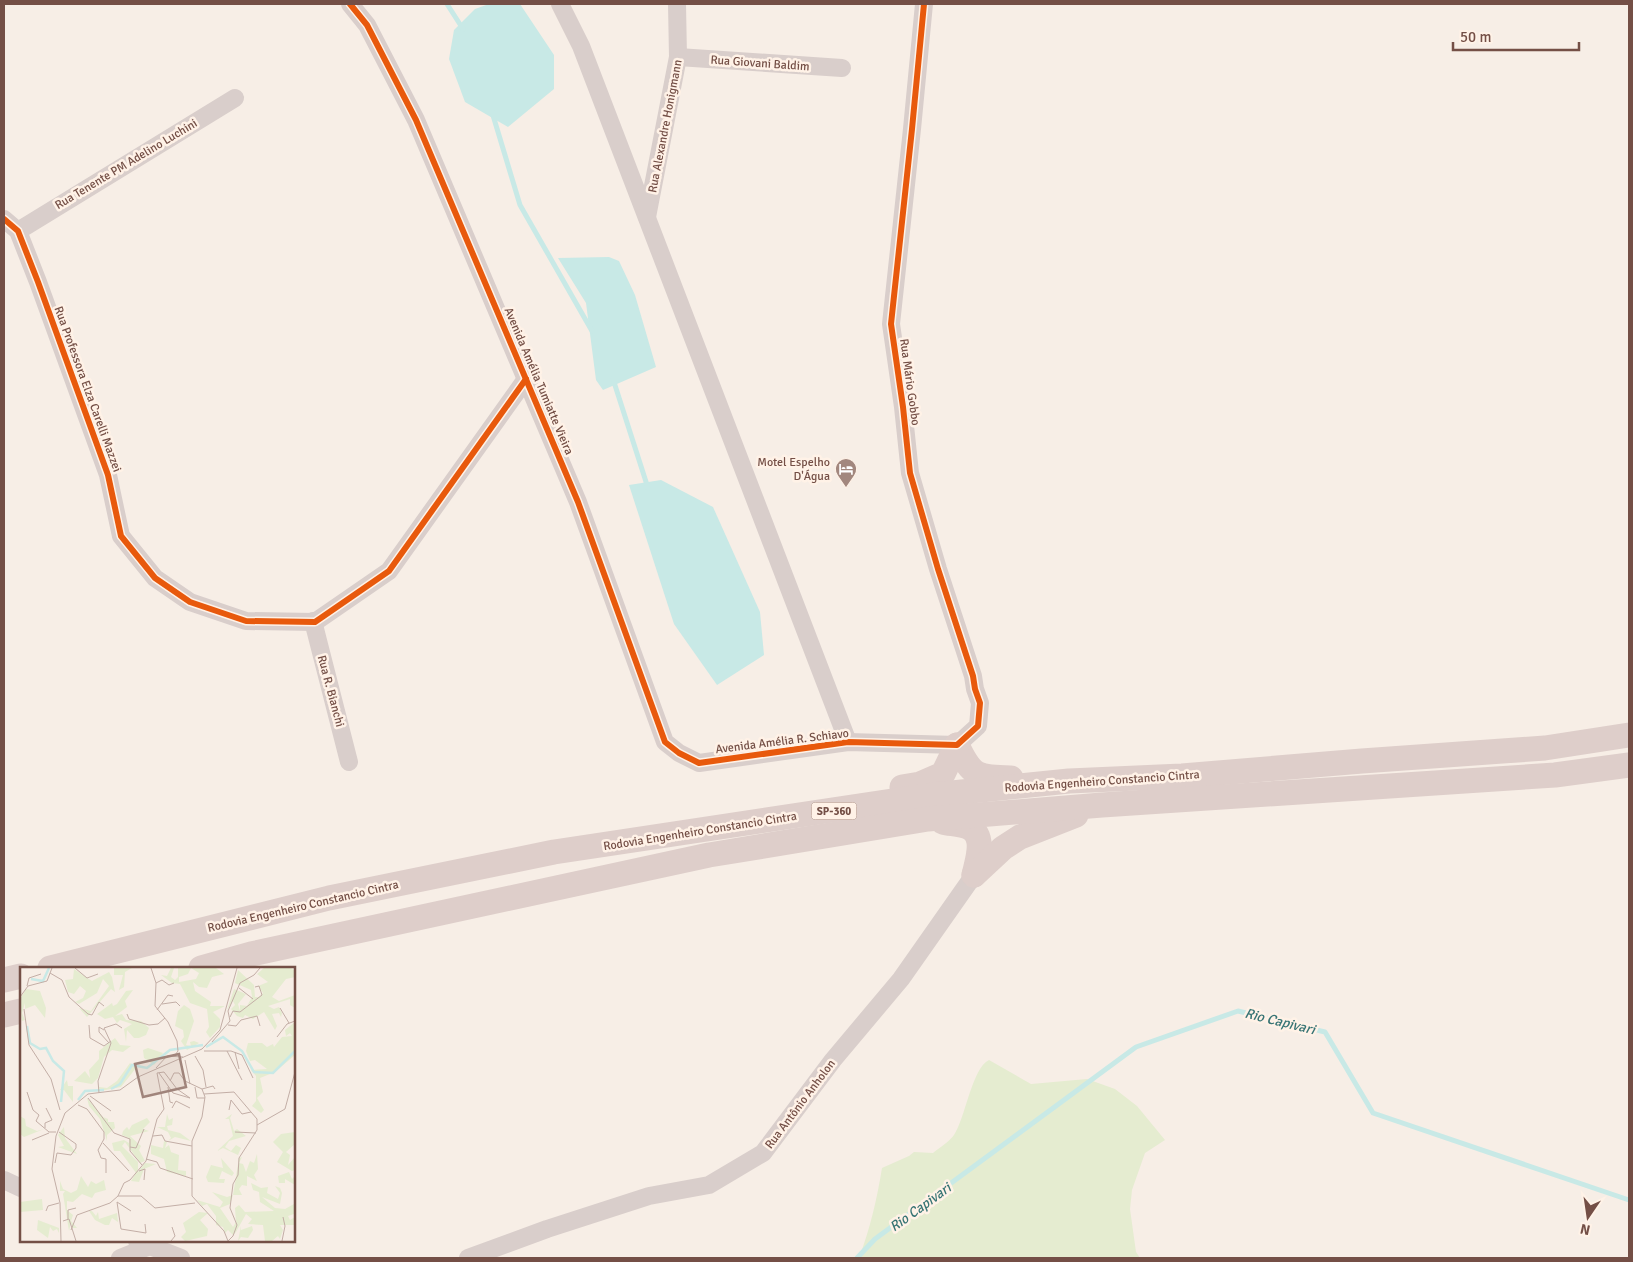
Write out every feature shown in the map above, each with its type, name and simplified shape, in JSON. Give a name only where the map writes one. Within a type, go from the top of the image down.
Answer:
[{"type":"highway","name":"Rodovia Engenheiro Constancio Cintra","points":[[54,967],[328,898],[554,852],[932,796],[1070,781],[1182,776],[1545,748],[1629,735]]},
{"type":"highway","points":[[957,745],[967,766],[983,777],[1070,781]]},
{"type":"highway","points":[[678,835],[846,792],[920,784],[943,774],[957,745]]},
{"type":"highway","name":"Rodovia Engenheiro Constancio Cintra","points":[[205,967],[251,954],[709,855],[928,819],[1102,805],[1556,775],[1629,765]]},
{"type":"highway","points":[[974,876],[1003,848],[1020,837],[1102,805]]},
{"type":"highway","points":[[928,819],[969,827],[978,836],[980,845],[974,876]]},
{"type":"highway","points":[[4,980],[20,976]]},
{"type":"highway","points":[[4,1015],[20,1011]]},
{"type":"street","name":"Avenida Amélia Tumiatte Vieira","points":[[350,4],[367,25],[416,120],[578,502],[665,742],[679,753],[699,763]]},
{"type":"street","points":[[560,4],[580,46],[647,217],[848,742]]},
{"type":"street","name":"Rua Alexandre Honigmann","points":[[647,217],[678,57],[677,4]]},
{"type":"street","name":"Rua Mário Gobbo","points":[[924,4],[891,324],[910,473],[980,703],[978,726],[957,745]]},
{"type":"street","name":"Rua Giovani Baldim","points":[[678,57],[842,68]]},
{"type":"street","name":"Rua Tenente PM Adelino Luchini","points":[[18,231],[235,98]]},
{"type":"street","name":"Rua Professora Elza Carelli Mazzei","points":[[4,219],[18,231],[38,282],[108,475],[120,536],[155,578],[190,602],[246,621],[315,622],[389,571],[526,379]]},
{"type":"street","name":"Rua R. Bianchi","points":[[313,621],[349,762]]},
{"type":"street","name":"Avenida Amélia R. Schiavo","points":[[699,763],[848,742],[957,745]]},
{"type":"street","name":"Rua Antônio Anholon","points":[[468,1258],[547,1229],[649,1196],[709,1185],[763,1154],[832,1060],[901,979],[974,876]]},
{"type":"street","points":[[4,1180],[20,1188]]},
{"type":"street","points":[[120,1258],[143,1244],[181,1258]]},
{"type":"green space","points":[[989,1060],[1031,1084],[1087,1079],[1115,1089],[1137,1106],[1165,1140],[1145,1153],[1132,1190],[1130,1209],[1136,1252],[1140,1258],[859,1258],[873,1214],[882,1168],[914,1152],[933,1153],[954,1135],[973,1083],[983,1065]]},
{"type":"water","points":[[489,4],[520,4],[554,55],[554,89],[508,127],[465,102],[449,59],[454,30],[475,9]]},
{"type":"water","points":[[609,257],[619,261],[635,295],[656,367],[603,390],[596,380],[586,303],[558,258]]},
{"type":"water","points":[[661,480],[713,507],[760,612],[764,655],[717,685],[674,624],[629,485]]},
{"type":"waterway","points":[[447,4],[463,29]]},
{"type":"waterway","points":[[492,112],[520,205],[592,331]]},
{"type":"waterway","points":[[613,379],[648,488]]},
{"type":"waterway","name":"Rio Capivari","points":[[857,1258],[875,1239],[1136,1047],[1238,1011],[1325,1032],[1373,1113],[1629,1200]]},
{"type":"cycle path","points":[[350,4],[367,25],[416,120],[578,502],[665,742],[679,753],[699,763],[848,742],[957,745],[978,726],[980,703],[973,676],[938,569],[910,473],[891,324],[924,4]]},
{"type":"cycle path","points":[[4,219],[18,231],[38,282],[108,475],[121,536],[155,578],[190,602],[246,621],[315,622],[389,571],[526,379]]},
{"type":"place","name":"Motel Espelho D'Água","points":[[846,488]]}]
